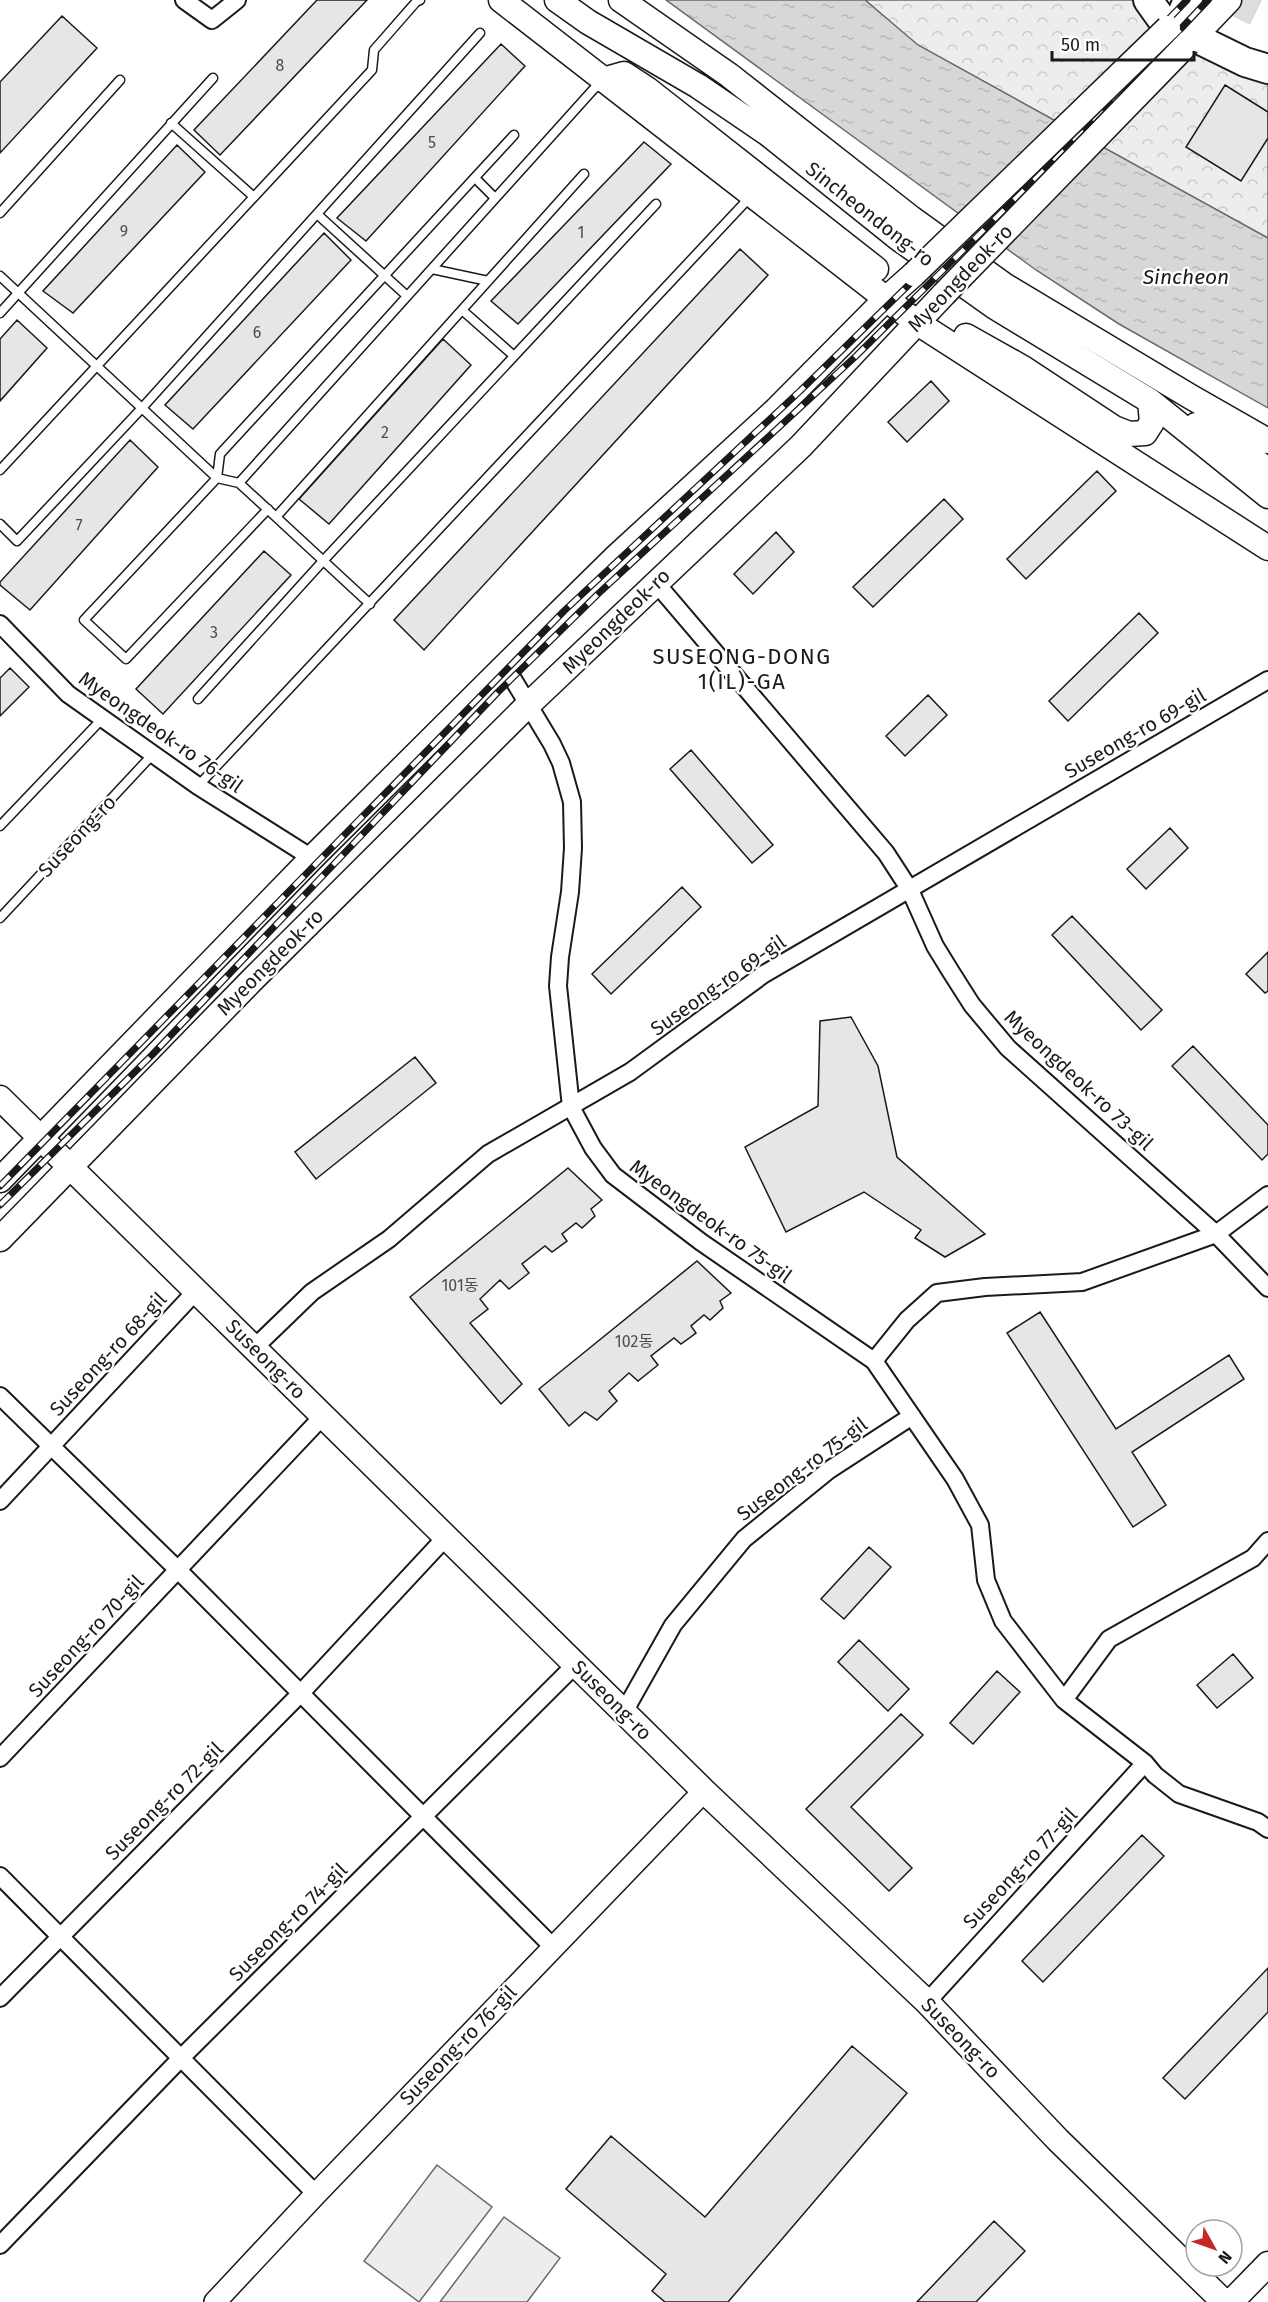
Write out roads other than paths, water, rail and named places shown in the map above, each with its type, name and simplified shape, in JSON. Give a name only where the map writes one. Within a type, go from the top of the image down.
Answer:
[{"type":"highway","points":[[1148,0],[1186,20],[1245,62],[1268,69]]},
{"type":"main road","points":[[501,0],[752,196],[900,286]]},
{"type":"main road","name":"Sincheondong-ro","points":[[557,0],[588,22],[698,87],[767,133],[898,238],[995,307],[1156,406],[1268,496]]},
{"type":"main road","name":"Sincheondong-ro","points":[[621,0],[729,75],[911,218],[1004,285],[1268,441]]},
{"type":"main road","name":"Myeongdeok-ro","points":[[0,1180],[312,858],[617,556],[776,410],[900,286],[1186,20],[1228,0]]},
{"type":"main road","name":"Myeongdeok-ro","points":[[0,1239],[251,981],[528,705],[801,446],[929,309],[1186,20]]},
{"type":"main road","points":[[603,80],[624,74],[647,89],[929,309],[1268,548]]},
{"type":"main road","points":[[728,150],[726,140],[736,128],[767,133]]},
{"type":"main road","points":[[929,309],[982,346],[1023,368],[1114,428],[1130,434],[1145,433],[1152,422],[1156,406],[1233,442],[1268,471]]},
{"type":"main road","name":"Suseong-ro","points":[[0,1098],[704,1791],[927,2002],[1058,2140],[1224,2302]]},
{"type":"main road","points":[[1231,2302],[1268,2264]]},
{"type":"street","points":[[184,0],[212,20],[237,0]]},
{"type":"street","name":"Myeongdeok-ro 73-gil","points":[[656,583],[886,853],[910,890],[935,946],[951,972],[972,1005],[1008,1048],[1216,1234],[1268,1288]]},
{"type":"street","name":"Myeongdeok-ro 76-gil","points":[[0,624],[68,694],[198,786],[312,858]]},
{"type":"street","name":"Myeongdeok-ro 75-gil","points":[[505,666],[552,744],[561,763],[572,802],[573,848],[570,892],[558,986],[571,1107],[593,1148],[613,1175],[701,1242],[874,1361]]},
{"type":"street","name":"Suseong-ro 69-gil","points":[[254,1348],[312,1292],[389,1239],[488,1154],[630,1072],[764,974],[1268,680]]},
{"type":"street","points":[[1268,1195],[1216,1234],[1082,1282],[985,1287],[937,1293],[907,1320],[874,1361],[955,1479],[980,1525],[986,1580],[1003,1621],[1064,1700],[1179,1794],[1258,1822],[1268,1829]]},
{"type":"street","name":"Suseong-ro 68-gil","points":[[0,1501],[196,1291]]},
{"type":"street","points":[[0,1396],[51,1446]]},
{"type":"street","name":"Suseong-ro 70-gil","points":[[0,1758],[323,1416]]},
{"type":"street","name":"Suseong-ro 75-gil","points":[[624,1712],[673,1624],[744,1539],[829,1470],[912,1416]]},
{"type":"street","name":"Suseong-ro 68-gil","points":[[51,1446],[178,1570]]},
{"type":"street","name":"Suseong-ro 72-gil","points":[[0,1998],[300,1694],[446,1537]]},
{"type":"street","points":[[1064,1700],[1110,1639],[1252,1558],[1268,1541]]},
{"type":"street","points":[[178,1570],[552,1947]]},
{"type":"street","name":"Suseong-ro 74-gil","points":[[0,2245],[182,2057],[576,1664]]},
{"type":"street","name":"Suseong-ro 77-gil","points":[[927,2002],[1145,1764]]},
{"type":"street","name":"Suseong-ro 76-gil","points":[[215,2302],[552,1947],[704,1791]]},
{"type":"street","points":[[0,1876],[316,2194]]},
{"type":"lane","points":[[0,470],[372,70],[374,50],[420,0]]},
{"type":"lane","points":[[0,525],[17,541],[142,408],[480,33]]},
{"type":"lane","points":[[0,313],[213,78]]},
{"type":"lane","points":[[0,213],[120,80]]},
{"type":"lane","points":[[239,483],[603,80]]},
{"type":"lane","points":[[171,123],[254,197]]},
{"type":"lane","points":[[268,509],[126,659],[84,620],[217,478],[220,454],[514,135]]},
{"type":"lane","points":[[276,517],[584,174]]},
{"type":"lane","points":[[475,178],[495,198]]},
{"type":"lane","points":[[198,786],[752,196]]},
{"type":"lane","points":[[198,699],[323,561],[656,204]]},
{"type":"lane","points":[[317,214],[407,296]]},
{"type":"lane","points":[[432,269],[488,281]]},
{"type":"lane","points":[[0,276],[217,478],[239,483],[369,604]]},
{"type":"lane","points":[[462,310],[514,356]]},
{"type":"lane","points":[[0,826],[102,719]]},
{"type":"lane","name":"Suseong-ro","points":[[0,918],[153,754]]},
{"type":"water","name":"Sincheon","points":[[666,0],[865,0],[918,45],[1268,238],[1268,408],[1119,324],[1036,270]]},
{"type":"tunnel","points":[[1231,0],[1268,18]]},
{"type":"railway","points":[[0,1186],[564,611],[800,391],[970,225],[1187,0]]},
{"type":"railway","points":[[0,1205],[152,1055],[498,692],[599,593],[856,356],[1087,128],[1208,0]]},
{"type":"district","name":"SUSEONG-DONG 1(IL)-GA","points":[[742,668]]}]
